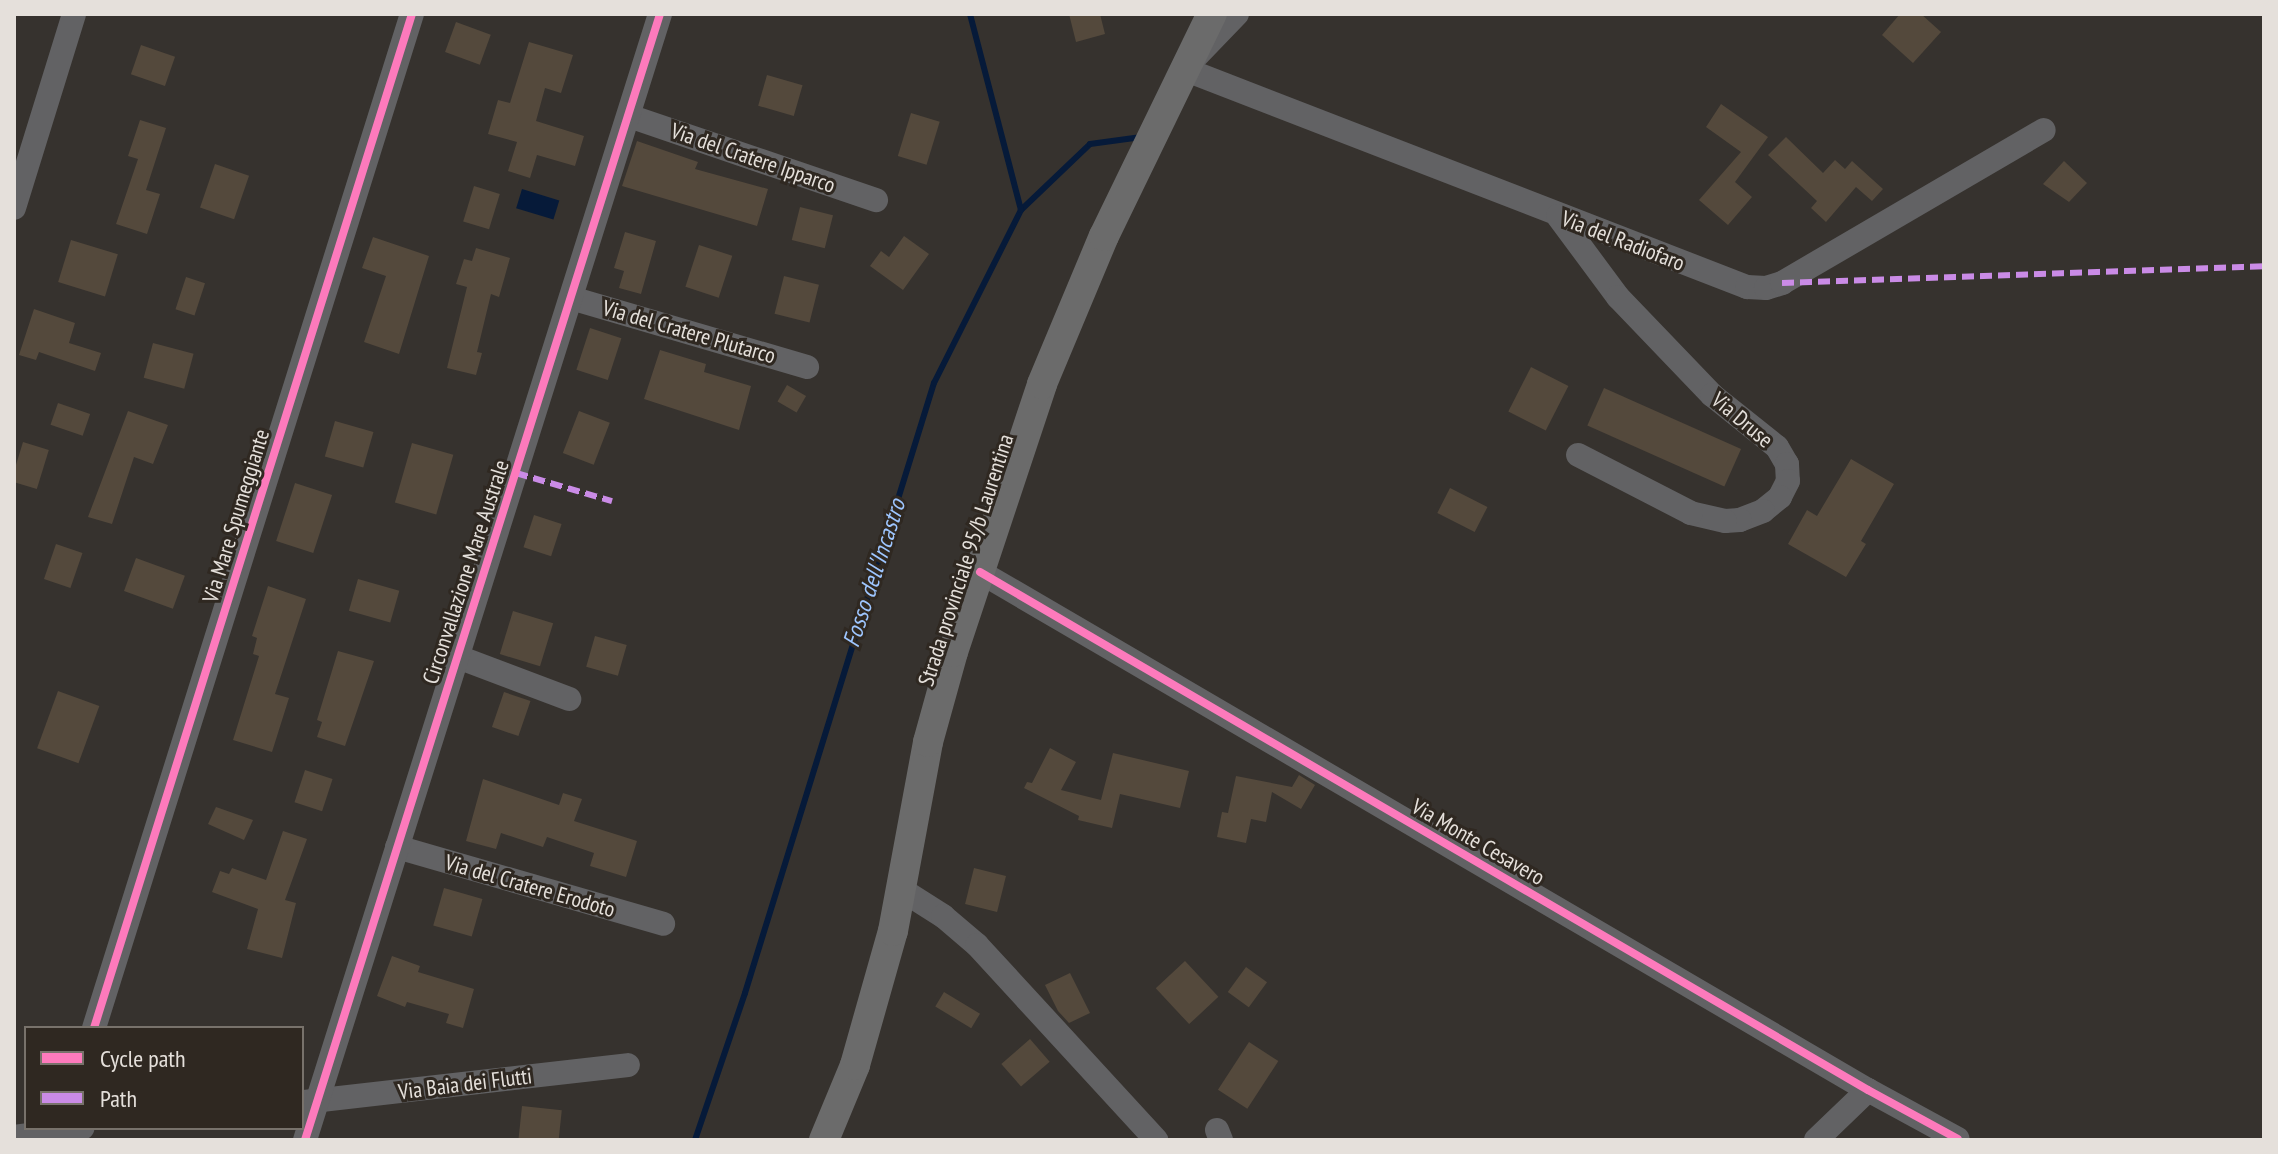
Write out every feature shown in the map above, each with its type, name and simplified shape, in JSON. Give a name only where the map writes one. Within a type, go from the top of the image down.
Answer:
[{"type":"main road","name":"Strada provinciale 95/b Laurentina","points":[[824,1140],[865,1033],[902,890],[928,742],[953,652],[1042,384],[1104,236],[1212,14]]},
{"type":"street","points":[[14,208],[74,14]]},
{"type":"street","name":"Via Mare Spumeggiante","points":[[95,1026],[412,14]]},
{"type":"street","name":"Circonvallazione Mare Australe","points":[[305,1140],[310,1102],[397,847],[660,14]]},
{"type":"street","points":[[1184,69],[1237,14]]},
{"type":"street","name":"Via del Radiofaro","points":[[1184,69],[1737,285],[1766,288],[1782,283],[2044,130]]},
{"type":"street","name":"Via del Cratere Ipparco","points":[[629,116],[876,200]]},
{"type":"street","name":"Via Druse","points":[[1558,216],[1602,279],[1701,385],[1777,447],[1787,464],[1788,481],[1780,497],[1763,511],[1740,520],[1725,521],[1691,513],[1578,455]]},
{"type":"street","name":"Via del Cratere Plutarco","points":[[571,298],[807,367]]},
{"type":"street","name":"Via Monte Cesavero","points":[[980,572],[1868,1090],[1958,1139]]},
{"type":"street","points":[[458,657],[569,699]]},
{"type":"street","name":"Via del Cratere Erodoto","points":[[397,847],[663,924]]},
{"type":"street","points":[[902,890],[956,925],[977,945],[1156,1140]]},
{"type":"street","name":"Via Baia dei Flutti","points":[[310,1102],[628,1065]]},
{"type":"street","points":[[1816,1140],[1868,1090]]},
{"type":"street","points":[[14,1137],[66,1132]]},
{"type":"water","points":[[522,189],[559,200],[553,220],[516,208]]},
{"type":"building","points":[[1069,14],[1100,14],[1105,34],[1076,42]]},
{"type":"building","points":[[1900,14],[1921,14],[1941,32],[1913,63],[1882,35]]},
{"type":"building","points":[[456,22],[491,35],[480,65],[445,52]]},
{"type":"building","points":[[529,42],[573,55],[561,93],[545,88],[536,121],[584,136],[575,166],[537,155],[530,178],[508,171],[517,142],[488,134],[498,100],[510,103]]},
{"type":"building","points":[[141,45],[175,57],[165,86],[131,74]]},
{"type":"building","points":[[767,75],[803,85],[794,116],[758,106]]},
{"type":"building","points":[[1721,104],[1768,137],[1735,182],[1752,197],[1728,225],[1699,200],[1741,152],[1706,127]]},
{"type":"building","points":[[911,113],[940,122],[927,165],[898,156]]},
{"type":"building","points":[[140,120],[166,128],[146,190],[160,194],[147,234],[116,224],[138,159],[128,156]]},
{"type":"building","points":[[1786,137],[1823,173],[1835,160],[1845,169],[1852,161],[1883,189],[1872,201],[1856,187],[1826,222],[1811,208],[1817,201],[1768,155]]},
{"type":"building","points":[[637,141],[698,162],[695,169],[768,189],[757,226],[622,186]]},
{"type":"building","points":[[2064,161],[2087,183],[2069,202],[2043,184]]},
{"type":"building","points":[[215,164],[249,176],[234,219],[200,207]]},
{"type":"building","points":[[474,186],[500,194],[489,229],[463,221]]},
{"type":"building","points":[[800,207],[833,215],[825,248],[792,240]]},
{"type":"building","points":[[625,232],[656,241],[641,294],[619,288],[624,271],[614,268]]},
{"type":"building","points":[[904,236],[929,254],[903,290],[870,266],[881,251],[889,257]]},
{"type":"building","points":[[373,237],[429,256],[399,354],[364,342],[386,276],[362,268]]},
{"type":"building","points":[[71,240],[118,254],[105,296],[58,282]]},
{"type":"building","points":[[699,245],[732,256],[719,298],[685,287]]},
{"type":"building","points":[[476,248],[510,258],[499,297],[491,294],[477,352],[482,353],[476,375],[447,368],[467,287],[456,284],[464,259],[472,261]]},
{"type":"building","points":[[784,276],[819,285],[809,323],[775,314]]},
{"type":"building","points":[[186,277],[205,283],[195,316],[175,309]]},
{"type":"building","points":[[34,309],[75,323],[69,343],[101,353],[95,371],[39,352],[36,360],[19,355]]},
{"type":"building","points":[[590,328],[621,338],[608,380],[576,370]]},
{"type":"building","points":[[153,343],[194,354],[184,389],[144,378]]},
{"type":"building","points":[[660,350],[706,364],[704,372],[751,386],[739,430],[644,399]]},
{"type":"building","points":[[1531,367],[1568,386],[1546,431],[1508,412]]},
{"type":"building","points":[[787,385],[806,396],[797,412],[778,401]]},
{"type":"building","points":[[1604,388],[1741,449],[1724,486],[1587,425]]},
{"type":"building","points":[[58,403],[90,414],[83,436],[51,425]]},
{"type":"building","points":[[128,411],[168,425],[153,464],[134,457],[112,524],[88,517]]},
{"type":"building","points":[[579,411],[610,423],[594,465],[563,453]]},
{"type":"building","points":[[335,421],[373,432],[363,468],[325,457]]},
{"type":"building","points":[[23,442],[49,450],[37,489],[14,482]]},
{"type":"building","points":[[412,443],[453,455],[436,514],[395,503]]},
{"type":"building","points":[[1851,459],[1894,484],[1861,541],[1866,544],[1846,577],[1788,544],[1807,510],[1817,516]]},
{"type":"building","points":[[295,483],[332,495],[313,553],[276,541]]},
{"type":"building","points":[[1450,488],[1487,507],[1475,532],[1437,513]]},
{"type":"building","points":[[534,515],[562,524],[551,556],[523,547]]},
{"type":"building","points":[[56,544],[82,553],[70,588],[44,579]]},
{"type":"building","points":[[136,558],[185,576],[173,609],[124,591]]},
{"type":"building","points":[[358,579],[399,591],[390,623],[349,611]]},
{"type":"building","points":[[268,586],[306,599],[275,694],[289,698],[272,752],[233,740],[259,656],[253,654],[257,638],[252,636]]},
{"type":"building","points":[[513,611],[553,623],[540,666],[500,654]]},
{"type":"building","points":[[595,636],[627,645],[618,676],[586,667]]},
{"type":"building","points":[[338,651],[374,661],[345,746],[317,737],[322,722],[317,720]]},
{"type":"building","points":[[58,691],[99,706],[78,763],[37,748]]},
{"type":"building","points":[[504,692],[530,701],[518,736],[492,727]]},
{"type":"building","points":[[1050,748],[1076,762],[1061,790],[1101,800],[1113,753],[1189,771],[1180,808],[1120,794],[1112,828],[1078,820],[1079,816],[1024,788],[1027,782],[1032,783]]},
{"type":"building","points":[[305,770],[333,779],[322,811],[294,802]]},
{"type":"building","points":[[1299,775],[1315,785],[1301,809],[1272,792],[1266,822],[1251,819],[1246,843],[1217,837],[1222,812],[1228,813],[1236,776],[1292,787]]},
{"type":"building","points":[[483,779],[559,805],[563,793],[582,799],[574,821],[637,841],[626,877],[590,866],[594,853],[547,837],[543,847],[501,833],[496,849],[466,841]]},
{"type":"building","points":[[216,807],[253,820],[244,840],[208,824]]},
{"type":"building","points":[[283,831],[307,839],[285,900],[296,903],[282,958],[247,949],[258,909],[212,892],[220,871],[229,874],[232,868],[266,880]]},
{"type":"building","points":[[974,868],[1006,876],[997,912],[965,904]]},
{"type":"building","points":[[444,888],[482,899],[472,937],[433,925]]},
{"type":"building","points":[[392,956],[420,966],[418,972],[474,989],[463,1028],[446,1023],[449,1014],[407,1002],[405,1007],[377,996]]},
{"type":"building","points":[[1185,961],[1218,997],[1189,1024],[1156,988]]},
{"type":"building","points":[[1246,967],[1267,982],[1249,1007],[1228,992]]},
{"type":"building","points":[[1070,973],[1090,1013],[1069,1023],[1058,1011],[1045,985]]},
{"type":"building","points":[[944,992],[980,1014],[971,1028],[935,1007]]},
{"type":"building","points":[[1030,1039],[1050,1062],[1021,1087],[1001,1064]]},
{"type":"building","points":[[1249,1042],[1278,1061],[1247,1109],[1218,1090]]},
{"type":"building","points":[[522,1106],[562,1110],[559,1140],[518,1140]]},
{"type":"waterway","name":"Fosso dell'Incastro","points":[[695,1140],[745,993],[934,383],[1021,210],[970,14]]},
{"type":"waterway","points":[[1021,210],[1090,144],[1142,137]]},
{"type":"marked path","points":[[1782,283],[2264,266]]},
{"type":"marked path","points":[[516,473],[612,501]]},
{"type":"cycle path","points":[[95,1026],[412,14]]},
{"type":"cycle path","points":[[305,1140],[660,14]]},
{"type":"cycle path","points":[[980,572],[1868,1090],[1958,1139]]}]
